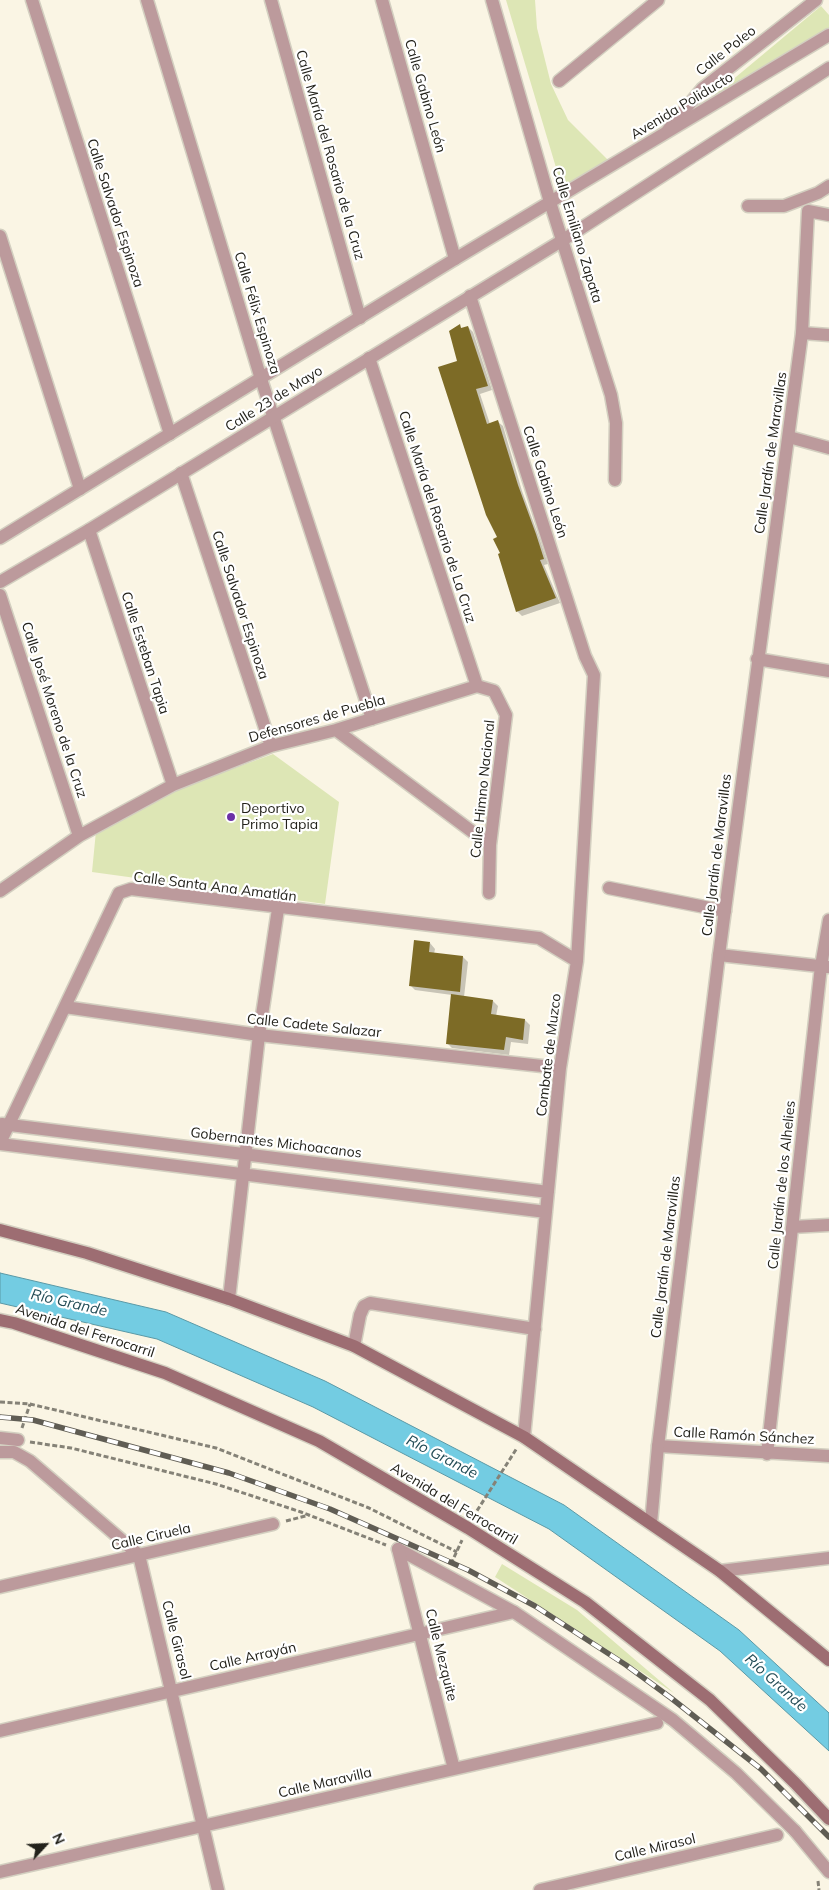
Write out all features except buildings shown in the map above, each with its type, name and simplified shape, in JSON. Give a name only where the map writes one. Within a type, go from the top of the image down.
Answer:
[{"type":"main road","points":[[0,1230],[87,1253],[229,1299],[354,1346],[524,1437],[720,1571],[828,1657]]},
{"type":"main road","name":"Avenida del Ferrocarril","points":[[0,1320],[14,1323],[174,1377],[319,1441],[468,1528],[585,1602],[710,1700],[796,1783],[829,1819]]},
{"type":"street","name":"Calle Salvador Espinoza","points":[[32,0],[170,434]]},
{"type":"street","name":"Calle Félix Espinoza","points":[[147,0],[261,379],[275,417],[372,719]]},
{"type":"street","name":"Calle María del Rosario de la Cruz","points":[[270,0],[360,318]]},
{"type":"street","name":"Calle Gabino León","points":[[382,0],[455,259]]},
{"type":"street","name":"Calle Emiliano Zapata","points":[[492,0],[550,202],[611,395],[616,423],[615,480]]},
{"type":"street","points":[[559,82],[658,0]]},
{"type":"street","name":"Calle Poleo","points":[[664,134],[702,89],[816,0]]},
{"type":"street","name":"Avenida Poliducto","points":[[550,202],[829,34]]},
{"type":"street","points":[[563,240],[829,68]]},
{"type":"street","points":[[748,206],[784,206],[818,193],[829,186]]},
{"type":"street","name":"Calle Jardín de Maravillas","points":[[651,1523],[658,1446],[719,955],[802,333],[808,211],[818,193]]},
{"type":"street","name":"Calle 23 de Mayo","points":[[0,538],[550,202]]},
{"type":"street","points":[[808,211],[829,215]]},
{"type":"street","points":[[0,236],[80,489]]},
{"type":"street","name":"Calle 23 de Mayo","points":[[0,582],[89,530],[563,240]]},
{"type":"street","name":"Calle Gabino León","points":[[470,296],[585,656],[594,675]]},
{"type":"street","points":[[802,333],[829,335]]},
{"type":"street","name":"Calle María del Rosario de La Cruz","points":[[369,358],[477,686]]},
{"type":"street","points":[[789,436],[829,448]]},
{"type":"street","name":"Calle Salvador Espinoza","points":[[181,473],[271,746]]},
{"type":"street","name":"Calle Esteban Tapia","points":[[89,530],[173,785]]},
{"type":"street","name":"Calle José Moreno de la Cruz","points":[[0,594],[79,836]]},
{"type":"street","points":[[757,659],[829,671]]},
{"type":"street","name":"Combate de Muzco","points":[[524,1437],[560,1068],[577,961],[594,675]]},
{"type":"street","name":"Calle Himno Nacional","points":[[477,686],[494,691],[506,715],[490,845],[489,893]]},
{"type":"street","name":"Defensores de Puebla","points":[[0,891],[79,836],[173,785],[271,746],[336,730],[477,686]]},
{"type":"street","points":[[336,730],[490,845]]},
{"type":"street","points":[[609,888],[725,911]]},
{"type":"street","name":"Calle Santa Ana Amatlán","points":[[0,1143],[4,1124],[65,1007],[119,893],[131,889],[278,909],[539,938],[577,961]]},
{"type":"street","points":[[229,1299],[259,1035],[278,909]]},
{"type":"street","name":"Calle Jardín de los Alhelies","points":[[767,1454],[829,920]]},
{"type":"street","points":[[719,955],[825,966]]},
{"type":"street","name":"Calle Cadete Salazar","points":[[65,1007],[259,1035],[560,1068]]},
{"type":"street","name":"Gobernantes Michoacanos","points":[[4,1124],[548,1192]]},
{"type":"street","points":[[0,1143],[244,1172],[546,1212]]},
{"type":"street","points":[[792,1227],[829,1225]]},
{"type":"street","points":[[354,1346],[360,1315],[364,1306],[370,1303],[535,1329]]},
{"type":"street","points":[[0,1438],[16,1446],[30,1461],[139,1555]]},
{"type":"street","points":[[0,1452],[16,1446]]},
{"type":"street","name":"Calle Ramón Sánchez","points":[[658,1446],[767,1454],[829,1456]]},
{"type":"street","name":"Calle Ciruela","points":[[0,1587],[273,1524]]},
{"type":"street","points":[[398,1549],[514,1612],[673,1720],[736,1772],[795,1831],[829,1872]]},
{"type":"street","name":"Calle Mezquite","points":[[398,1549],[454,1769]]},
{"type":"street","name":"Calle Girasol","points":[[139,1555],[173,1691],[218,1890]]},
{"type":"street","points":[[720,1571],[829,1558]]},
{"type":"street","name":"Calle Arrayán","points":[[0,1731],[514,1612]]},
{"type":"street","name":"Calle Maravilla","points":[[0,1872],[657,1723]]},
{"type":"street","name":"Calle Mirasol","points":[[540,1890],[777,1835]]},
{"type":"path","points":[[0,1402],[30,1404],[216,1448],[370,1508],[457,1552]]},
{"type":"path","points":[[16,1446],[71,1448],[216,1484],[309,1515],[398,1549]]},
{"type":"path","points":[[478,1508],[508,1461]]},
{"type":"path","points":[[273,1524],[309,1515]]},
{"type":"path","points":[[446,1575],[468,1528]]},
{"type":"green space","points":[[506,0],[535,0],[537,28],[551,84],[568,120],[611,163],[563,191]]},
{"type":"green space","points":[[821,6],[829,15],[829,29],[694,112]]},
{"type":"green space","name":"Deportivo Primo Tapia","points":[[273,754],[339,802],[325,904],[92,872],[96,831],[175,790]]},
{"type":"green space","points":[[502,1564],[577,1610],[674,1693],[495,1577]]},
{"type":"water","name":"Río Grande","points":[[0,1273],[166,1312],[325,1381],[564,1505],[739,1630],[829,1713],[829,1751],[720,1651],[549,1529],[313,1407],[157,1339],[0,1303]]},
{"type":"railway","points":[[0,1417],[33,1420],[229,1473],[330,1509],[468,1570],[535,1606],[626,1665],[671,1698],[761,1769],[829,1837]]},
{"type":"place","name":"Deportivo Primo Tapia","points":[[231,817]]}]
